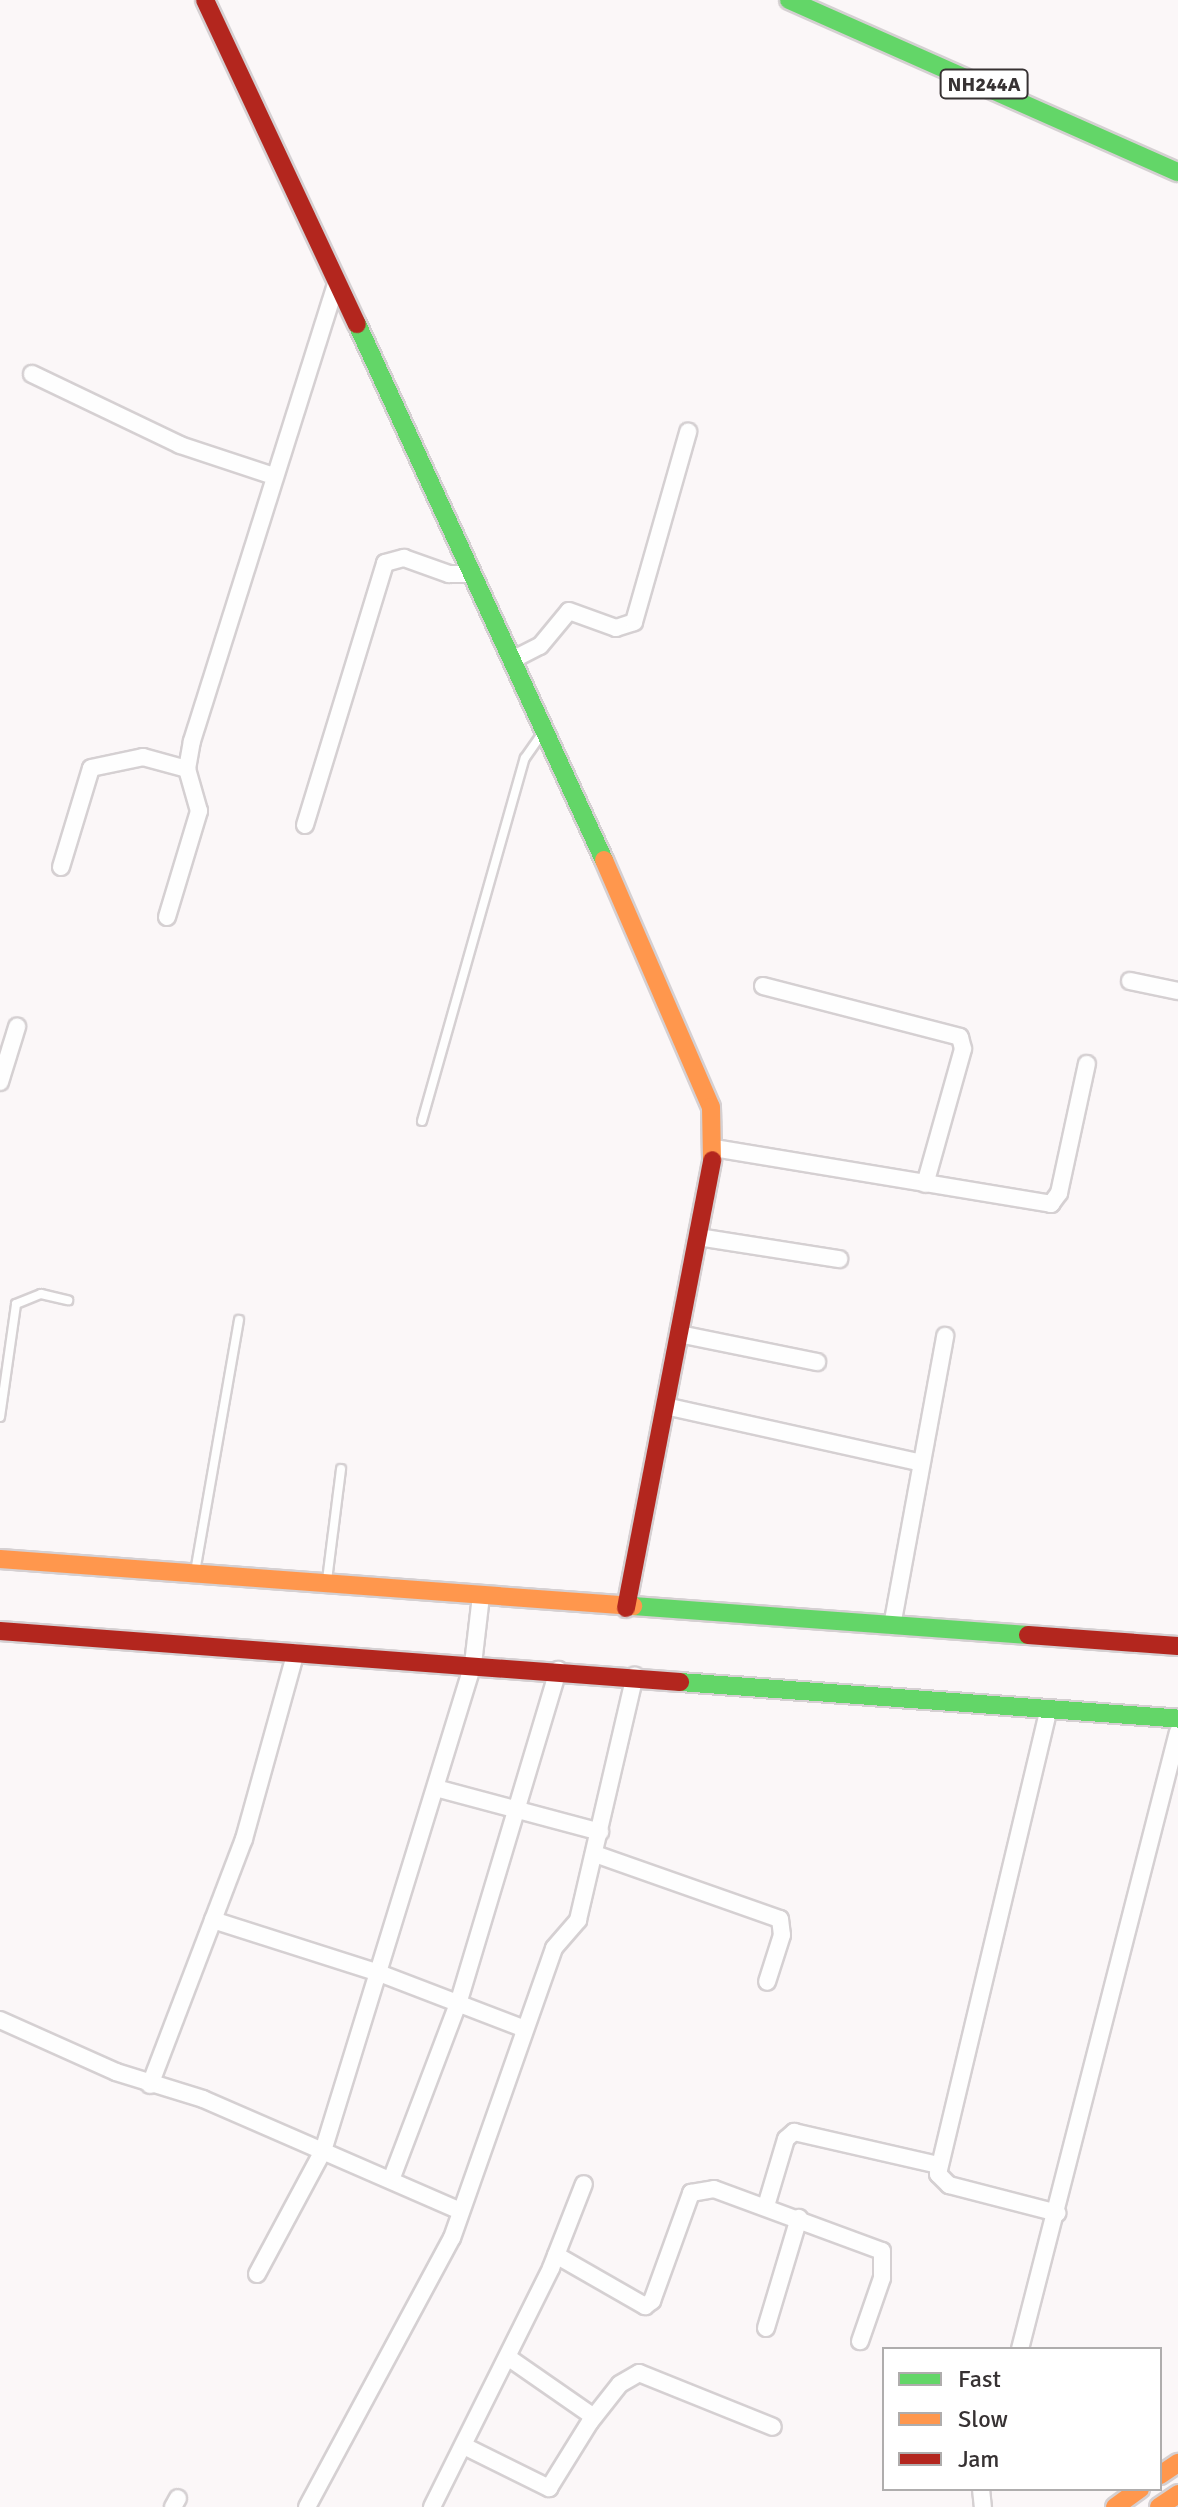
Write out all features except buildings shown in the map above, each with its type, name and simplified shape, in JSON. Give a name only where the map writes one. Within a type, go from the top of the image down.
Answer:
[{"type":"main road","points":[[205,0],[546,730],[704,1083],[714,1148],[626,1608]]},
{"type":"main road","name":"NH244A","points":[[789,0],[1178,172]]},
{"type":"main road","points":[[0,1559],[327,1584],[480,1605],[626,1608],[1178,1646]]},
{"type":"main road","points":[[0,1631],[296,1652],[474,1656],[558,1670],[1178,1719]]},
{"type":"main road","points":[[1115,2507],[1137,2491]]},
{"type":"main road","points":[[1159,2507],[1178,2494]]},
{"type":"street","points":[[167,917],[199,811],[187,769],[274,476],[337,281]]},
{"type":"street","points":[[32,374],[180,445],[274,476]]},
{"type":"street","points":[[512,660],[540,646],[569,611],[616,628],[634,622],[688,432]]},
{"type":"street","points":[[305,825],[385,563],[404,558],[449,574],[471,574]]},
{"type":"street","points":[[61,867],[91,768],[143,757],[187,769]]},
{"type":"street","points":[[1130,981],[1178,991]]},
{"type":"street","points":[[763,986],[960,1037],[963,1049],[925,1184]]},
{"type":"street","points":[[0,1082],[17,1027]]},
{"type":"street","points":[[714,1148],[925,1184],[1055,1202],[1087,1064]]},
{"type":"street","points":[[698,1237],[839,1259]]},
{"type":"street","points":[[679,1334],[817,1362]]},
{"type":"street","points":[[892,1626],[918,1462],[945,1336]]},
{"type":"street","points":[[665,1406],[918,1462]]},
{"type":"street","points":[[257,2274],[323,2151],[474,1656],[480,1605]]},
{"type":"street","points":[[150,2085],[213,1920],[283,1717],[296,1652]]},
{"type":"street","points":[[391,2180],[458,2004],[519,1810],[558,1670]]},
{"type":"street","points":[[307,2507],[437,2269],[461,2211],[554,1948],[578,1920],[635,1676]]},
{"type":"street","points":[[1049,1708],[938,2165],[940,2178],[949,2185],[1057,2213]]},
{"type":"street","points":[[1021,2347],[1178,1732]]},
{"type":"street","points":[[436,1788],[600,1832]]},
{"type":"street","points":[[595,1854],[780,1919],[782,1935],[767,1982]]},
{"type":"street","points":[[213,1920],[379,1973],[525,2029]]},
{"type":"street","points":[[0,2020],[150,2085],[203,2099],[461,2211]]},
{"type":"street","points":[[766,2206],[787,2135],[794,2132],[938,2165]]},
{"type":"street","points":[[432,2507],[466,2447],[509,2358],[584,2184]]},
{"type":"street","points":[[556,2255],[645,2306],[652,2301],[696,2188],[766,2206],[882,2251],[882,2278],[860,2341]]},
{"type":"street","points":[[766,2328],[799,2218]]},
{"type":"street","points":[[509,2358],[594,2417]]},
{"type":"street","points":[[466,2447],[549,2488],[594,2417],[620,2384],[639,2373],[773,2427]]},
{"type":"lane","points":[[422,1121],[525,758],[546,730]]},
{"type":"lane","points":[[0,1417],[16,1304],[41,1294],[68,1300]]},
{"type":"lane","points":[[195,1574],[239,1320]]},
{"type":"lane","points":[[327,1584],[341,1469]]},
{"type":"traffic: fast","points":[[789,0],[1178,172]]},
{"type":"traffic: fast","points":[[357,324],[604,860]]},
{"type":"traffic: fast","points":[[633,1606],[1028,1635]]},
{"type":"traffic: fast","points":[[680,1682],[1178,1719]]},
{"type":"traffic: slow","points":[[604,860],[711,1107],[712,1160]]},
{"type":"traffic: slow","points":[[0,1559],[633,1606]]},
{"type":"traffic: slow","points":[[1162,2474],[1178,2463]]},
{"type":"traffic: slow","points":[[1115,2507],[1137,2491]]},
{"type":"traffic: slow","points":[[1159,2507],[1178,2494]]},
{"type":"traffic: jam","points":[[205,0],[357,324]]},
{"type":"traffic: jam","points":[[626,1608],[712,1160]]},
{"type":"traffic: jam","points":[[0,1631],[680,1682]]},
{"type":"traffic: jam","points":[[1028,1635],[1178,1646]]}]
